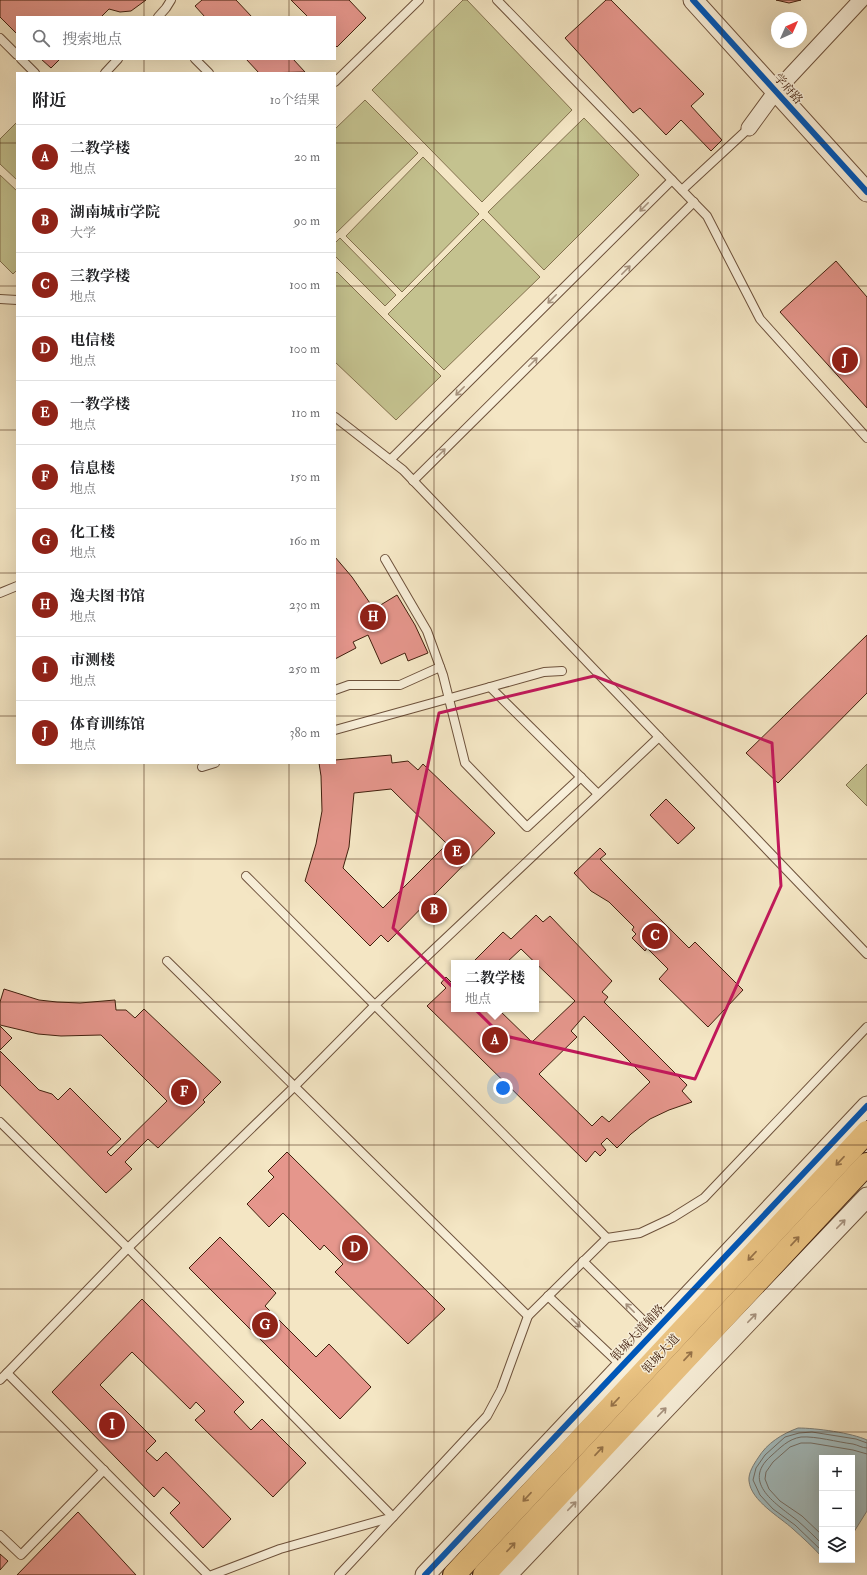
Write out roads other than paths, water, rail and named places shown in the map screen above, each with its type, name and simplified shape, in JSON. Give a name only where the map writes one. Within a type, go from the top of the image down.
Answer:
[{"type":"main road","name":"银城大道","points":[[454,1575],[867,1132]]},
{"type":"main road","name":"银城大道","points":[[501,1572],[867,1164]]},
{"type":"street","name":"学府路","points":[[693,0],[867,192]]},
{"type":"street","points":[[749,128],[776,91],[861,0]]},
{"type":"street","name":"银城大道辅路","points":[[425,1575],[867,1106]]},
{"type":"street","points":[[480,1548],[501,1572],[867,1197]]},
{"type":"lane","points":[[159,16],[171,0]]},
{"type":"lane","points":[[336,81],[419,0]]},
{"type":"lane","points":[[497,0],[707,216],[760,319],[867,438]]},
{"type":"lane","points":[[0,38],[16,54]]},
{"type":"lane","points":[[22,60],[34,72]]},
{"type":"lane","points":[[106,72],[117,60]]},
{"type":"lane","points":[[196,60],[208,72]]},
{"type":"lane","points":[[682,190],[749,128]]},
{"type":"lane","points":[[390,460],[672,180]]},
{"type":"lane","points":[[413,481],[694,202]]},
{"type":"lane","points":[[0,299],[16,300]]},
{"type":"lane","points":[[336,418],[390,460],[413,481],[867,954]]},
{"type":"lane","points":[[385,559],[427,631],[440,667],[465,763],[527,828],[581,777]]},
{"type":"lane","points":[[0,593],[16,586]]},
{"type":"lane","points":[[336,690],[349,685],[400,684],[440,667]]},
{"type":"lane","points":[[336,730],[544,672],[562,671]]},
{"type":"lane","points":[[490,687],[598,794]]},
{"type":"lane","points":[[0,1380],[128,1248],[295,1086],[374,1006],[659,737]]},
{"type":"lane","points":[[202,766],[211,764]]},
{"type":"lane","points":[[246,876],[607,1238]]},
{"type":"lane","points":[[167,961],[528,1316]]},
{"type":"lane","points":[[339,1575],[487,1416],[501,1390],[528,1316],[607,1238],[640,1233],[672,1218],[704,1198],[867,1028]]},
{"type":"lane","points":[[0,1122],[128,1248],[393,1517]]},
{"type":"lane","points":[[583,1261],[668,1346]]},
{"type":"lane","points":[[548,1296],[636,1380]]},
{"type":"lane","points":[[7,1373],[208,1575]]},
{"type":"lane","points":[[0,1535],[20,1555],[104,1470]]},
{"type":"lane","points":[[212,1575],[280,1549],[393,1517]]},
{"type":"water","points":[[798,1428],[814,1429],[834,1431],[867,1440],[867,1511],[855,1530],[855,1455],[819,1455],[819,1554],[793,1529],[760,1502],[751,1488],[749,1481],[749,1475],[758,1458],[770,1443],[786,1433]]},
{"type":"place","name":"体育训练馆","points":[[845,360]]},
{"type":"place","name":"逸夫图书馆","points":[[373,617]]},
{"type":"place","name":"一教学楼","points":[[457,852]]},
{"type":"place","name":"湖南城市学院","points":[[434,910]]},
{"type":"place","name":"三教学楼","points":[[655,936]]},
{"type":"place","name":"二教学楼","points":[[495,1040]]},
{"type":"place","name":"信息楼","points":[[184,1092]]},
{"type":"place","name":"电信楼","points":[[355,1248]]},
{"type":"place","name":"化工楼","points":[[265,1325]]},
{"type":"place","name":"市测楼","points":[[112,1425]]}]
